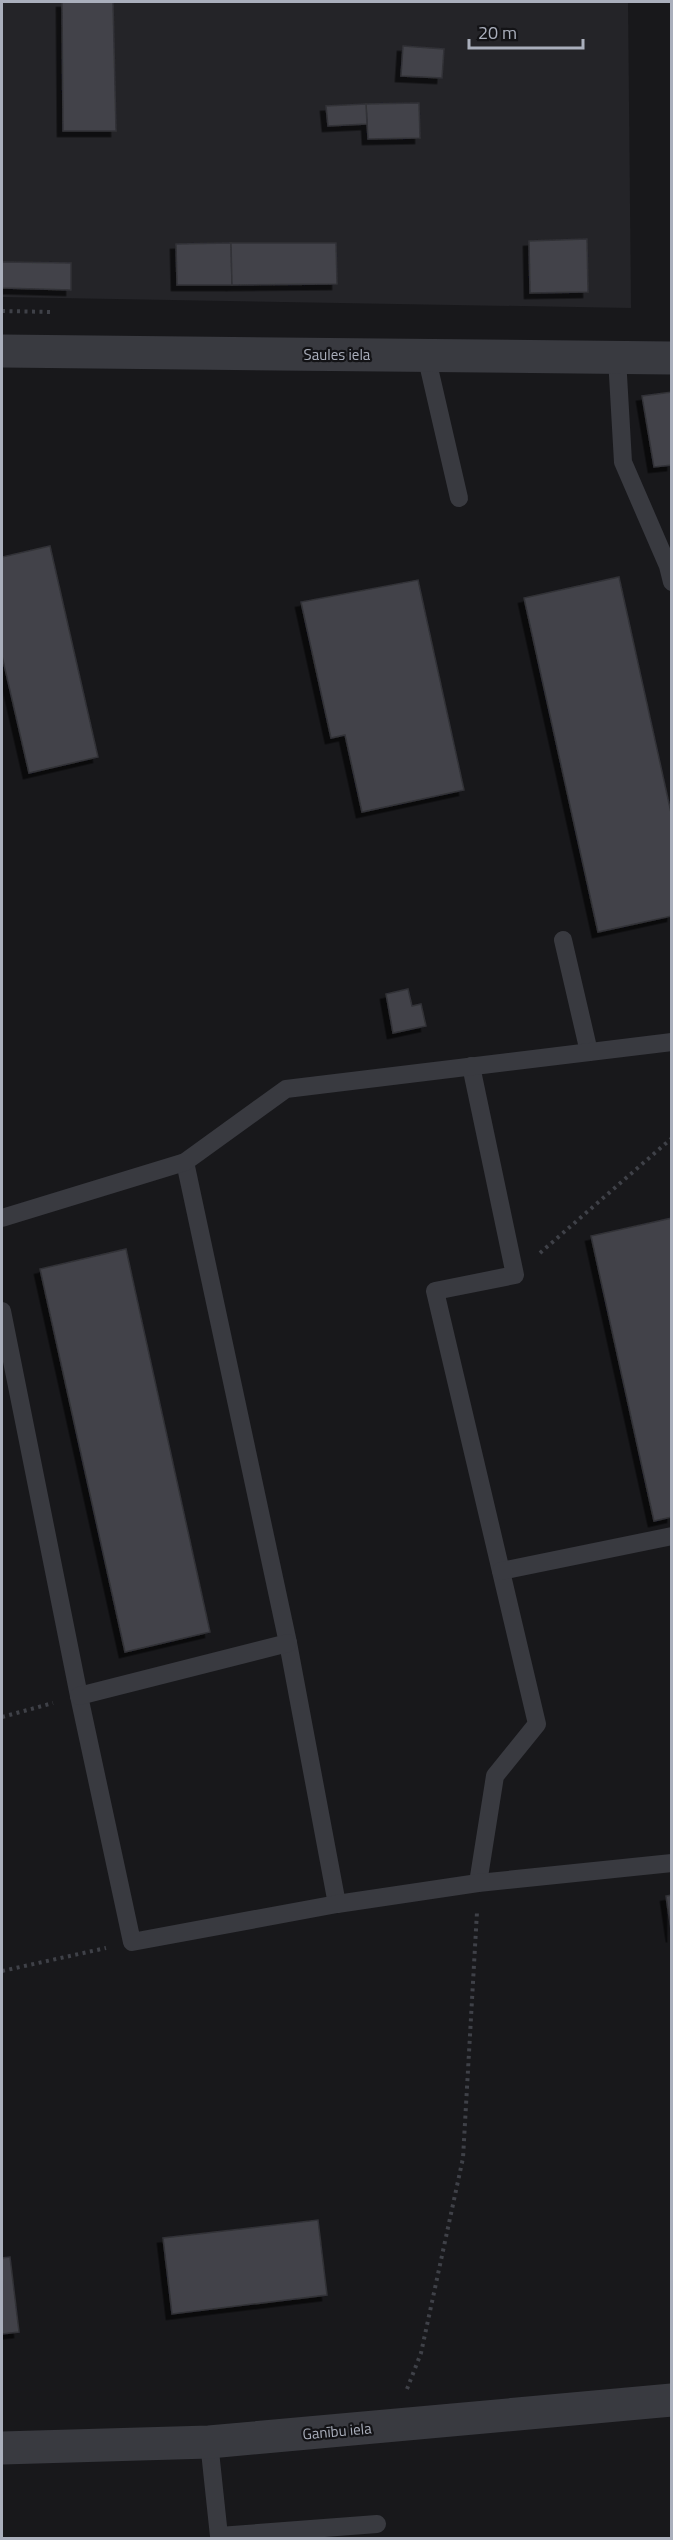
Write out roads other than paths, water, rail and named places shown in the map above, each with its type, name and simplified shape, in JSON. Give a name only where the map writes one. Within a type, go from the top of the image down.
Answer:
[{"type":"street","name":"Saules iela","points":[[2,351],[672,358]]},
{"type":"street","name":"Ganību iela","points":[[2,2448],[209,2442],[672,2400]]},
{"type":"lane","points":[[426,355],[459,498]]},
{"type":"lane","points":[[617,358],[623,462],[668,566],[672,582]]},
{"type":"lane","points":[[563,940],[588,1052]]},
{"type":"lane","points":[[2,1218],[185,1162],[286,1089],[672,1042]]},
{"type":"lane","points":[[471,1065],[515,1275],[435,1291],[537,1724],[495,1776],[478,1883]]},
{"type":"lane","points":[[185,1162],[288,1643],[337,1904]]},
{"type":"lane","points":[[2,1311],[79,1696],[132,1942],[337,1904],[478,1883],[672,1863]]},
{"type":"lane","points":[[501,1571],[672,1536]]},
{"type":"lane","points":[[79,1696],[288,1643]]},
{"type":"lane","points":[[209,2442],[211,2537],[376,2524]]}]
